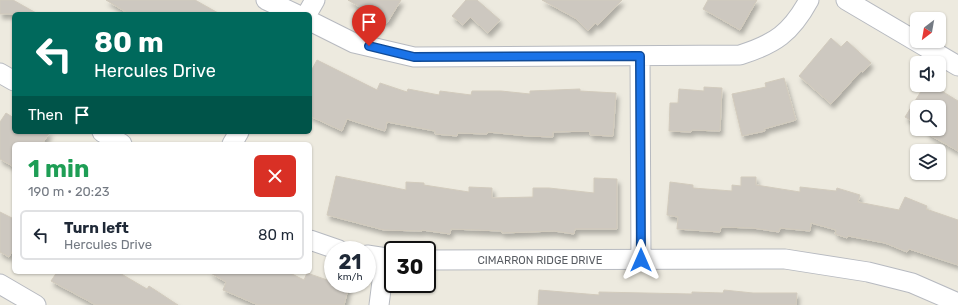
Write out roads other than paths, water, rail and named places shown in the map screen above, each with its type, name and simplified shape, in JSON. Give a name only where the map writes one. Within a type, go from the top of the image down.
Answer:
[{"type":"street","points":[[266,0],[292,12]]},
{"type":"street","points":[[308,12],[315,0]]},
{"type":"street","points":[[312,22],[354,43],[414,57],[740,55],[764,47],[780,38],[799,18],[808,0]]},
{"type":"street","points":[[846,0],[958,66]]},
{"type":"street","points":[[640,56],[641,260]]},
{"type":"street","points":[[0,73],[12,80]]},
{"type":"street","points":[[105,134],[119,142]]},
{"type":"street","points":[[312,241],[324,245]]},
{"type":"street","points":[[379,305],[382,257]]},
{"type":"street","name":"CIMARRON RIDGE DRIVE","points":[[436,260],[785,259],[868,272],[912,283],[958,303]]},
{"type":"street","points":[[0,284],[36,305]]}]
